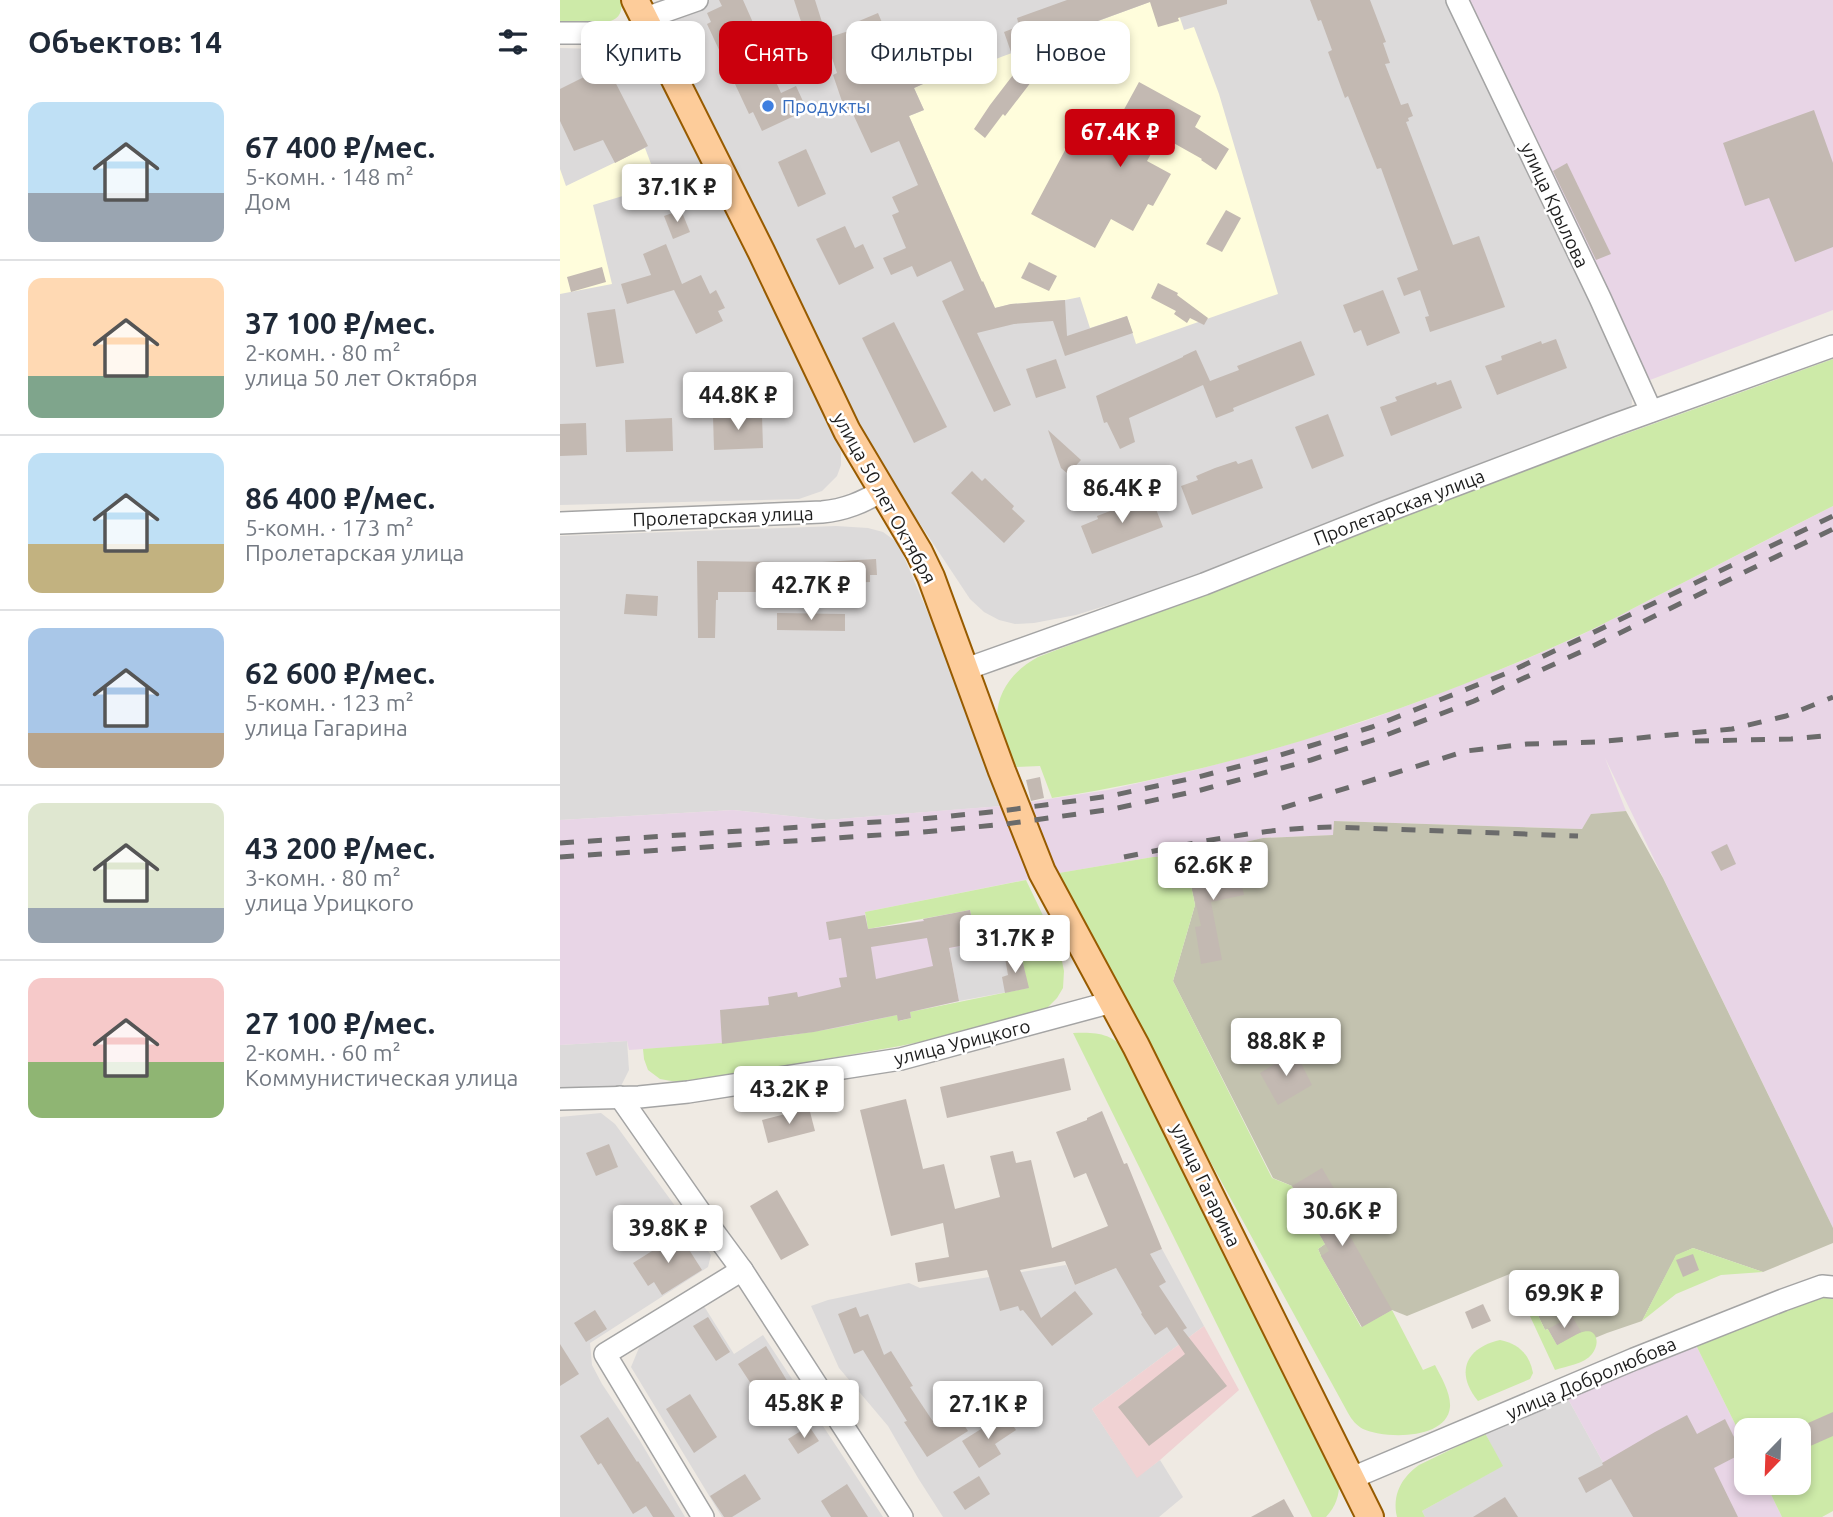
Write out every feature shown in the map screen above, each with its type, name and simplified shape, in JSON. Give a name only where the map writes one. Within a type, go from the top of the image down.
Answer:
[{"type":"main road","name":"улица 50 лет Октября","points":[[643,17],[761,251],[847,431],[919,552],[1036,856]]},
{"type":"main road","name":"улица Гагарина","points":[[1036,856],[1042,872],[1136,1046],[1370,1517]]},
{"type":"street","points":[[560,33],[643,17],[697,0]]},
{"type":"street","name":"улица Крылова","points":[[1457,0],[1600,298],[1651,411]]},
{"type":"street","name":"Пролетарская улица","points":[[966,669],[1204,584],[1651,411],[1833,346]]},
{"type":"street","name":"Пролетарская улица","points":[[560,523],[831,511],[862,503],[882,491]]},
{"type":"street","name":"улица Урицкого","points":[[560,1099],[688,1093],[901,1059],[1112,1002]]},
{"type":"street","points":[[620,1097],[742,1270],[902,1517]]},
{"type":"street","points":[[703,1517],[605,1354],[742,1270]]},
{"type":"street","name":"улица Добролюбова","points":[[1352,1478],[1634,1359],[1783,1300],[1822,1286],[1833,1287]]},
{"type":"shaded area","points":[[710,0],[1452,0],[1631,387],[1632,404],[1629,409],[1201,576],[1076,615],[1034,623],[1015,624],[999,620],[984,612],[970,599],[879,462],[768,247],[689,84],[705,84],[705,21],[669,21]]},
{"type":"shaded area","points":[[1155,0],[1174,0],[1184,30],[1194,27],[1219,94],[1278,294],[1136,344],[1127,316],[1090,328],[1080,297],[995,308],[909,116],[924,110],[914,88],[923,84],[997,84],[997,59],[1011,53],[1011,84],[1130,84],[1130,21],[1098,21]]},
{"type":"shaded area","points":[[1466,0],[1833,0],[1833,310],[1650,380]]},
{"type":"shaded area","points":[[560,48],[581,49],[581,84],[664,84],[776,306],[795,354],[836,439],[841,452],[841,465],[837,476],[822,491],[799,499],[560,505]]},
{"type":"shaded area","points":[[645,148],[659,185],[593,205],[612,284],[560,294],[560,169],[566,186]]},
{"type":"shaded area","points":[[1833,506],[1833,1228],[1605,758],[1626,811],[1592,814],[1582,829],[1335,821],[1334,835],[1263,838],[1185,856],[1153,857],[1059,873],[865,912],[868,929],[970,910],[976,943],[949,949],[959,1001],[911,1012],[911,1018],[722,1044],[629,1050],[627,1041],[560,1045],[560,820],[733,810],[826,820],[1002,806],[1108,790],[1195,770],[1365,721],[1524,660],[1581,635]]},
{"type":"shaded area","points":[[836,526],[883,532],[898,543],[957,681],[1002,806],[826,820],[733,810],[560,820],[560,536]]},
{"type":"shaded area","points":[[1626,811],[1663,878],[1833,1228],[1833,1243],[1763,1272],[1693,1248],[1676,1256],[1642,1321],[1561,1352],[1548,1329],[1545,1330],[1517,1271],[1407,1316],[1392,1310],[1362,1327],[1321,1256],[1318,1249],[1325,1244],[1292,1186],[1273,1178],[1173,981],[1195,905],[1185,856],[1263,838],[1333,835],[1334,821],[1582,829],[1591,814]]},
{"type":"shaded area","points":[[1016,923],[1029,988],[959,1001],[949,948],[976,943],[974,931]]},
{"type":"shaded area","points":[[627,1041],[629,1070],[620,1088],[560,1091],[560,1045]]},
{"type":"shaded area","points":[[601,1113],[615,1124],[711,1255],[708,1267],[590,1343],[592,1365],[602,1384],[685,1517],[560,1517],[560,1117]]},
{"type":"shaded area","points":[[1162,1249],[1204,1326],[1092,1409],[1137,1477],[1160,1460],[1183,1497],[1159,1517],[943,1517],[888,1426],[839,1368],[811,1306],[909,1283],[920,1288],[1066,1265],[1075,1285]]},
{"type":"shaded area","points":[[702,1303],[734,1354],[763,1335],[883,1517],[722,1517],[631,1367],[641,1343]]},
{"type":"shaded area","points":[[1204,1326],[1239,1390],[1137,1478],[1092,1409]]},
{"type":"shaded area","points":[[1696,1345],[1734,1422],[1734,1495],[1771,1495],[1782,1517],[1633,1517],[1567,1397]]},
{"type":"shaded area","points":[[1567,1397],[1633,1517],[1425,1517],[1422,1511],[1502,1466],[1485,1433]]},
{"type":"green space","points":[[560,0],[621,0],[620,14],[613,20],[560,22]]},
{"type":"green space","points":[[1833,359],[1833,506],[1600,626],[1515,664],[1386,713],[1320,735],[1187,772],[1052,798],[1040,766],[1013,767],[998,725],[999,704],[1013,676],[1038,657],[1401,515]]},
{"type":"green space","points":[[1185,856],[1195,905],[1173,981],[1272,1178],[1292,1186],[1325,1244],[1318,1249],[1321,1256],[1361,1327],[1392,1310],[1423,1370],[1435,1365],[1447,1391],[1450,1407],[1446,1418],[1427,1431],[1399,1435],[1373,1432],[1363,1429],[1351,1418],[1145,1042],[1070,900],[1059,873],[1153,857]]},
{"type":"green space","points":[[1026,880],[1060,951],[1064,971],[1063,988],[1046,1009],[1034,1015],[979,1030],[769,1069],[677,1082],[660,1079],[648,1070],[643,1049],[790,1035],[897,1015],[899,1021],[911,1018],[910,1012],[1028,988],[1015,923],[974,931],[970,910],[868,929],[865,912]]},
{"type":"green space","points":[[1073,1033],[1109,1037],[1128,1052],[1339,1475],[1337,1498],[1326,1517],[1312,1517]]},
{"type":"green space","points":[[1693,1248],[1763,1272],[1721,1275],[1676,1294],[1642,1321],[1676,1255]]},
{"type":"green space","points":[[1517,1271],[1545,1330],[1548,1329],[1557,1345],[1584,1332],[1593,1333],[1596,1345],[1589,1357],[1555,1370],[1510,1273]]},
{"type":"green space","points":[[1824,1297],[1833,1298],[1833,1511],[1822,1517],[1782,1517],[1771,1495],[1811,1495],[1811,1418],[1734,1418],[1734,1422],[1696,1345]]},
{"type":"green space","points":[[1500,1340],[1522,1350],[1533,1373],[1530,1379],[1478,1401],[1467,1381],[1467,1363],[1479,1349]]},
{"type":"green space","points":[[1485,1433],[1503,1466],[1422,1511],[1425,1517],[1397,1517],[1399,1488],[1413,1470]]},
{"type":"building","points":[[719,0],[743,0],[752,21],[719,21],[719,50],[707,24],[711,22],[707,13],[722,6]]},
{"type":"building","points":[[794,0],[815,0],[822,21],[801,21]]},
{"type":"building","points":[[1067,0],[1227,0],[1227,4],[1178,18],[1179,21],[1158,27],[1150,2],[1098,21],[1018,21],[1017,18]]},
{"type":"building","points":[[1310,0],[1370,0],[1386,42],[1383,43],[1390,63],[1385,64],[1401,105],[1408,103],[1413,116],[1406,122],[1453,245],[1479,236],[1505,307],[1430,332],[1425,317],[1429,316],[1420,290],[1404,296],[1397,278],[1418,270],[1381,168],[1377,169],[1348,96],[1345,98],[1328,52],[1332,50]]},
{"type":"building","points":[[878,13],[881,21],[859,21]]},
{"type":"building","points":[[1011,29],[1011,52],[1004,32]]},
{"type":"building","points":[[846,32],[846,84],[923,84],[914,88],[924,110],[909,116],[995,308],[1011,304],[1065,300],[1067,336],[1127,316],[1133,333],[1065,356],[1053,321],[1014,324],[977,333],[1011,405],[994,412],[942,301],[964,290],[951,261],[917,277],[912,266],[891,275],[883,258],[906,248],[892,215],[899,212],[892,197],[918,185],[899,141],[871,153],[853,114],[847,116],[833,75],[837,73],[832,58],[832,36]]},
{"type":"building","points":[[581,78],[581,84],[616,84],[648,146],[615,163],[603,140],[574,151],[560,121],[560,89]]},
{"type":"building","points":[[1011,78],[1011,84],[1030,84],[985,138],[974,129]]},
{"type":"building","points":[[1139,82],[1201,116],[1195,127],[1229,149],[1216,170],[1161,136],[1147,161],[1171,174],[1153,206],[1148,204],[1133,231],[1111,219],[1095,248],[1031,214],[1079,124],[1133,154],[1147,129],[1121,115]]},
{"type":"building","points":[[735,84],[777,84],[781,93],[796,86],[807,110],[762,131],[753,112],[749,114]]},
{"type":"building","points":[[1814,110],[1833,163],[1833,247],[1795,262],[1769,198],[1745,206],[1723,143]]},
{"type":"building","points":[[806,149],[826,194],[798,207],[778,162]]},
{"type":"building","points":[[1567,163],[1611,254],[1596,260],[1553,171]]},
{"type":"building","points":[[681,210],[690,232],[673,239],[664,216]]},
{"type":"building","points":[[1226,210],[1241,218],[1222,252],[1206,244]]},
{"type":"building","points":[[845,226],[855,248],[863,244],[874,268],[839,285],[816,239]]},
{"type":"building","points":[[666,244],[682,284],[701,275],[710,294],[716,290],[725,308],[718,311],[723,321],[696,334],[674,290],[627,304],[621,284],[651,275],[643,254]]},
{"type":"building","points":[[1029,262],[1057,276],[1049,291],[1021,278]]},
{"type":"building","points":[[602,267],[606,282],[571,292],[567,277]]},
{"type":"building","points":[[1158,283],[1178,293],[1177,295],[1208,318],[1204,325],[1190,318],[1187,323],[1174,314],[1176,311],[1151,298]]},
{"type":"building","points":[[1383,290],[1400,333],[1367,346],[1361,330],[1354,333],[1343,305]]},
{"type":"building","points":[[615,309],[624,363],[596,367],[587,313]]},
{"type":"building","points":[[894,322],[947,427],[914,443],[862,338]]},
{"type":"building","points":[[1556,339],[1567,368],[1497,395],[1485,366],[1502,360],[1501,356],[1541,341],[1542,344]]},
{"type":"building","points":[[1301,341],[1315,375],[1233,408],[1234,411],[1216,418],[1203,385],[1129,418],[1135,442],[1120,449],[1107,422],[1104,423],[1096,396],[1196,350],[1210,381],[1239,370],[1237,366]]},
{"type":"building","points":[[1056,359],[1066,388],[1036,398],[1026,369]]},
{"type":"building","points":[[1451,380],[1462,408],[1391,436],[1380,407],[1397,401],[1395,397],[1436,382],[1437,385]]},
{"type":"building","points":[[1328,414],[1344,456],[1312,469],[1295,427]]},
{"type":"building","points":[[762,415],[763,448],[714,450],[713,416]]},
{"type":"building","points":[[672,418],[673,451],[626,452],[625,420]]},
{"type":"building","points":[[586,423],[587,455],[560,456],[560,424]]},
{"type":"building","points":[[1048,430],[1081,460],[1068,474],[1061,468]]},
{"type":"building","points":[[1252,459],[1263,488],[1192,515],[1181,486],[1198,480],[1196,476],[1215,468]]},
{"type":"building","points":[[972,471],[982,481],[985,478],[1014,506],[1012,509],[1025,521],[1004,543],[951,493]]},
{"type":"building","points":[[1152,499],[1163,527],[1092,554],[1081,526],[1098,519],[1097,516],[1137,501],[1138,504]]},
{"type":"building","points":[[876,559],[877,575],[870,575],[870,582],[823,584],[822,562]]},
{"type":"building","points":[[697,561],[775,562],[775,592],[718,592],[715,638],[698,638]]},
{"type":"building","points":[[626,594],[658,596],[657,616],[624,614]]},
{"type":"building","points":[[777,613],[845,614],[845,631],[777,630]]},
{"type":"building","points":[[1040,777],[1044,798],[1031,801],[1026,780]]},
{"type":"building","points":[[1727,844],[1736,864],[1721,871],[1711,852]]},
{"type":"building","points":[[1236,859],[1244,895],[1211,902],[1222,960],[1201,964],[1195,927],[1201,926],[1188,870]]},
{"type":"building","points":[[970,910],[976,943],[949,948],[959,1001],[910,1012],[911,1018],[898,1021],[897,1015],[814,1032],[722,1044],[720,1010],[769,1005],[768,997],[797,992],[798,997],[841,987],[839,978],[847,977],[841,938],[829,940],[826,922],[865,915],[868,929],[924,921],[923,919]],"holes":[[[927,938],[933,966],[876,979],[871,947]]]},
{"type":"building","points":[[1021,955],[1029,988],[1005,993],[1002,977],[1008,975],[1005,958]]},
{"type":"building","points":[[1295,1051],[1312,1085],[1278,1105],[1260,1073]]},
{"type":"building","points":[[1064,1058],[1071,1090],[947,1118],[940,1087]]},
{"type":"building","points":[[906,1099],[923,1169],[944,1164],[955,1209],[1000,1197],[990,1156],[1013,1151],[1016,1163],[1031,1160],[1052,1248],[1108,1226],[1086,1173],[1074,1178],[1056,1132],[1102,1111],[1124,1164],[1127,1163],[1162,1249],[1150,1254],[1166,1282],[1159,1286],[1187,1328],[1183,1330],[1227,1386],[1149,1446],[1118,1407],[1185,1354],[1167,1327],[1155,1335],[1116,1268],[1075,1285],[1065,1261],[1020,1270],[1041,1318],[1075,1291],[1093,1314],[1052,1346],[1018,1306],[1000,1311],[987,1270],[918,1282],[915,1263],[949,1257],[943,1223],[891,1236],[860,1110]]},
{"type":"building","points":[[809,1108],[815,1131],[768,1143],[762,1120]]},
{"type":"building","points":[[609,1144],[618,1167],[596,1176],[586,1153]]},
{"type":"building","points":[[1322,1168],[1356,1226],[1347,1231],[1392,1310],[1362,1327],[1321,1256],[1329,1251],[1292,1186]]},
{"type":"building","points":[[777,1190],[809,1245],[781,1260],[750,1206]]},
{"type":"building","points":[[679,1234],[702,1270],[662,1295],[654,1282],[648,1286],[633,1263]]},
{"type":"building","points":[[1693,1254],[1699,1270],[1683,1277],[1676,1260]]},
{"type":"building","points":[[1483,1304],[1491,1321],[1472,1329],[1465,1312]]},
{"type":"building","points":[[856,1307],[860,1317],[868,1314],[884,1355],[891,1351],[913,1386],[910,1387],[934,1423],[954,1410],[968,1431],[927,1457],[863,1350],[854,1354],[838,1314]]},
{"type":"building","points":[[595,1310],[607,1329],[586,1342],[574,1323]]},
{"type":"building","points":[[1572,1316],[1581,1332],[1557,1345],[1548,1329]]},
{"type":"building","points":[[708,1317],[730,1352],[716,1361],[693,1326]]},
{"type":"building","points":[[560,1344],[579,1374],[560,1386]]},
{"type":"building","points":[[766,1346],[792,1389],[765,1405],[738,1364]]},
{"type":"building","points":[[690,1394],[717,1437],[694,1453],[666,1409]]},
{"type":"building","points":[[1833,1412],[1833,1436],[1811,1446],[1811,1422]]},
{"type":"building","points":[[1005,1414],[1016,1430],[995,1444],[1001,1454],[979,1468],[962,1441]]},
{"type":"building","points":[[1687,1415],[1697,1434],[1725,1419],[1734,1437],[1734,1458],[1714,1468],[1738,1517],[1633,1517],[1611,1479],[1586,1493],[1578,1478]]},
{"type":"building","points":[[608,1417],[675,1517],[653,1517],[646,1506],[633,1514],[601,1463],[598,1465],[580,1436]]},
{"type":"building","points":[[809,1426],[819,1441],[798,1454],[788,1439]]},
{"type":"building","points":[[745,1474],[761,1499],[732,1517],[724,1517],[710,1496]]},
{"type":"building","points":[[979,1476],[990,1494],[965,1510],[953,1492]]},
{"type":"building","points":[[847,1484],[868,1517],[831,1517],[821,1501]]},
{"type":"building","points":[[1505,1497],[1518,1517],[1473,1517]]},
{"type":"building","points":[[1284,1499],[1294,1517],[1251,1517]]},
{"type":"railway","points":[[560,843],[921,819],[1001,811],[1110,796],[1198,777],[1372,727],[1507,673],[1833,516]]},
{"type":"railway","points":[[560,857],[1006,824],[1113,809],[1201,790],[1376,739],[1474,701],[1833,529]]},
{"type":"railway","points":[[1282,808],[1466,751],[1732,729],[1786,716],[1833,697]]},
{"type":"railway","points":[[1695,741],[1791,739],[1833,735]]},
{"type":"railway","points":[[1124,857],[1228,837],[1307,828],[1578,836]]},
{"type":"place","name":"Продукты","points":[[768,106]]}]
